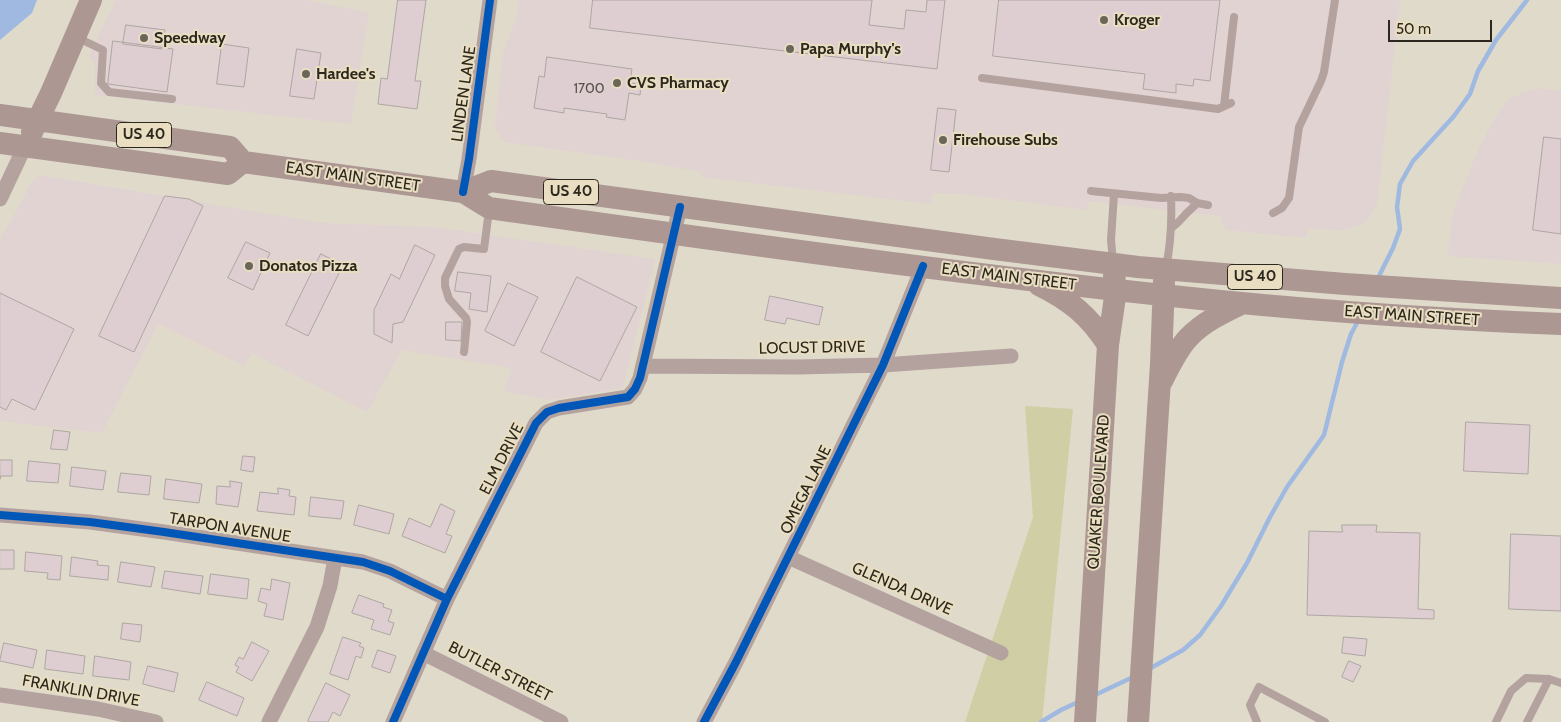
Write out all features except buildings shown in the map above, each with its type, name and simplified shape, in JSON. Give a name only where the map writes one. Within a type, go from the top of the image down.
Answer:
[{"type":"main road","points":[[26,146],[91,0]]},
{"type":"main road","name":"US 40","points":[[0,115],[230,147],[243,162],[228,174],[0,143]]},
{"type":"main road","name":"EAST MAIN STREET","points":[[243,162],[464,192],[489,208],[1026,280],[1337,311],[1561,324]]},
{"type":"main road","name":"EAST MAIN STREET","points":[[464,192],[491,181],[1113,264],[1345,284],[1561,298]]},
{"type":"main road","name":"QUAKER BOULEVARD","points":[[1085,722],[1108,345],[1116,290],[1113,264]]},
{"type":"main road","points":[[1138,713],[1165,269]]},
{"type":"main road","points":[[1026,280],[1056,293],[1073,305],[1090,321],[1108,345]]},
{"type":"main road","points":[[1159,386],[1187,339],[1206,323],[1243,303]]},
{"type":"street","name":"LINDEN LANE","points":[[464,192],[490,0]]},
{"type":"street","points":[[0,199],[26,146]]},
{"type":"street","name":"ELM DRIVE","points":[[393,722],[447,599],[536,423],[547,412],[559,408],[628,397],[635,389],[643,366],[680,207]]},
{"type":"street","name":"OMEGA LANE","points":[[704,722],[883,365],[923,266]]},
{"type":"street","name":"LOCUST DRIVE","points":[[643,366],[798,367],[883,365],[1011,356]]},
{"type":"street","name":"TARPON AVENUE","points":[[0,515],[90,522],[155,530],[363,562],[375,565],[447,599]]},
{"type":"street","name":"GLENDA DRIVE","points":[[788,557],[1001,653]]},
{"type":"street","points":[[269,722],[317,627],[330,586],[335,558]]},
{"type":"street","name":"BUTLER STREET","points":[[423,652],[561,722]]},
{"type":"street","name":"FRANKLIN DRIVE","points":[[0,695],[98,709],[156,722]]},
{"type":"lane","points":[[1273,213],[1282,208],[1288,198],[1299,127],[1324,72],[1335,0]]},
{"type":"lane","points":[[982,78],[1218,109],[1228,104],[1234,17]]},
{"type":"lane","points":[[76,36],[103,50],[101,83],[108,92],[172,99]]},
{"type":"lane","points":[[1091,191],[1161,198],[1171,196],[1189,198],[1197,203],[1208,205]]},
{"type":"lane","points":[[1113,264],[1111,240],[1114,194]]},
{"type":"lane","points":[[1165,269],[1171,228],[1171,196]]},
{"type":"lane","points":[[1171,228],[1179,223],[1197,203]]},
{"type":"lane","points":[[464,352],[467,322],[464,314],[449,299],[444,282],[459,249],[464,247],[484,249],[489,208]]},
{"type":"lane","points":[[1496,722],[1511,691],[1526,678],[1549,679],[1561,683]]},
{"type":"lane","points":[[1527,722],[1549,679]]},
{"type":"lane","points":[[1257,722],[1250,705],[1259,687],[1325,722]]},
{"type":"shaded area","points":[[116,0],[307,0],[369,13],[351,124],[95,95],[95,63],[89,55]]},
{"type":"shaded area","points":[[519,0],[1400,0],[1377,204],[1367,222],[1342,231],[1307,228],[1307,238],[1226,230],[1220,216],[1088,201],[1087,210],[962,194],[932,193],[931,204],[702,177],[701,172],[653,163],[504,142],[495,128],[503,53],[516,19]]},
{"type":"shaded area","points":[[1536,88],[1561,91],[1561,264],[1448,256],[1452,215],[1477,152],[1494,119],[1509,98]]},
{"type":"shaded area","points":[[40,175],[323,223],[433,227],[655,259],[623,388],[549,400],[504,391],[512,368],[402,350],[367,412],[252,353],[244,366],[158,324],[102,433],[0,421],[0,240],[32,182]]},
{"type":"shaded area","points":[[1025,406],[1073,409],[1042,722],[965,722],[1033,517]]},
{"type":"water","points":[[0,0],[37,0],[32,13],[0,40]]},
{"type":"waterway","points":[[1377,280],[1400,229],[1397,207],[1400,184],[1413,161],[1454,116],[1470,94],[1478,71],[1496,40],[1527,0]]},
{"type":"waterway","points":[[1149,669],[1183,650],[1200,635],[1221,606],[1247,563],[1287,487],[1324,435],[1342,362],[1351,334],[1358,321]]},
{"type":"waterway","points":[[1095,695],[1133,677]]},
{"type":"waterway","points":[[1041,722],[1078,702]]},
{"type":"cycle path","points":[[463,192],[490,0]]},
{"type":"cycle path","points":[[393,722],[447,599],[536,423],[547,412],[559,408],[628,397],[635,389],[640,378],[680,207]]},
{"type":"cycle path","points":[[704,722],[736,662],[883,365],[923,266]]},
{"type":"cycle path","points":[[0,515],[90,522],[363,562],[390,571],[447,599]]},
{"type":"place","name":"Kroger","points":[[1104,20]]},
{"type":"place","name":"Speedway","points":[[144,38]]},
{"type":"place","name":"Papa Murphy's","points":[[790,49]]},
{"type":"place","name":"Hardee's","points":[[306,74]]},
{"type":"place","name":"CVS Pharmacy","points":[[617,83]]},
{"type":"place","name":"Firehouse Subs","points":[[943,140]]},
{"type":"place","name":"Donatos Pizza","points":[[249,266]]}]
